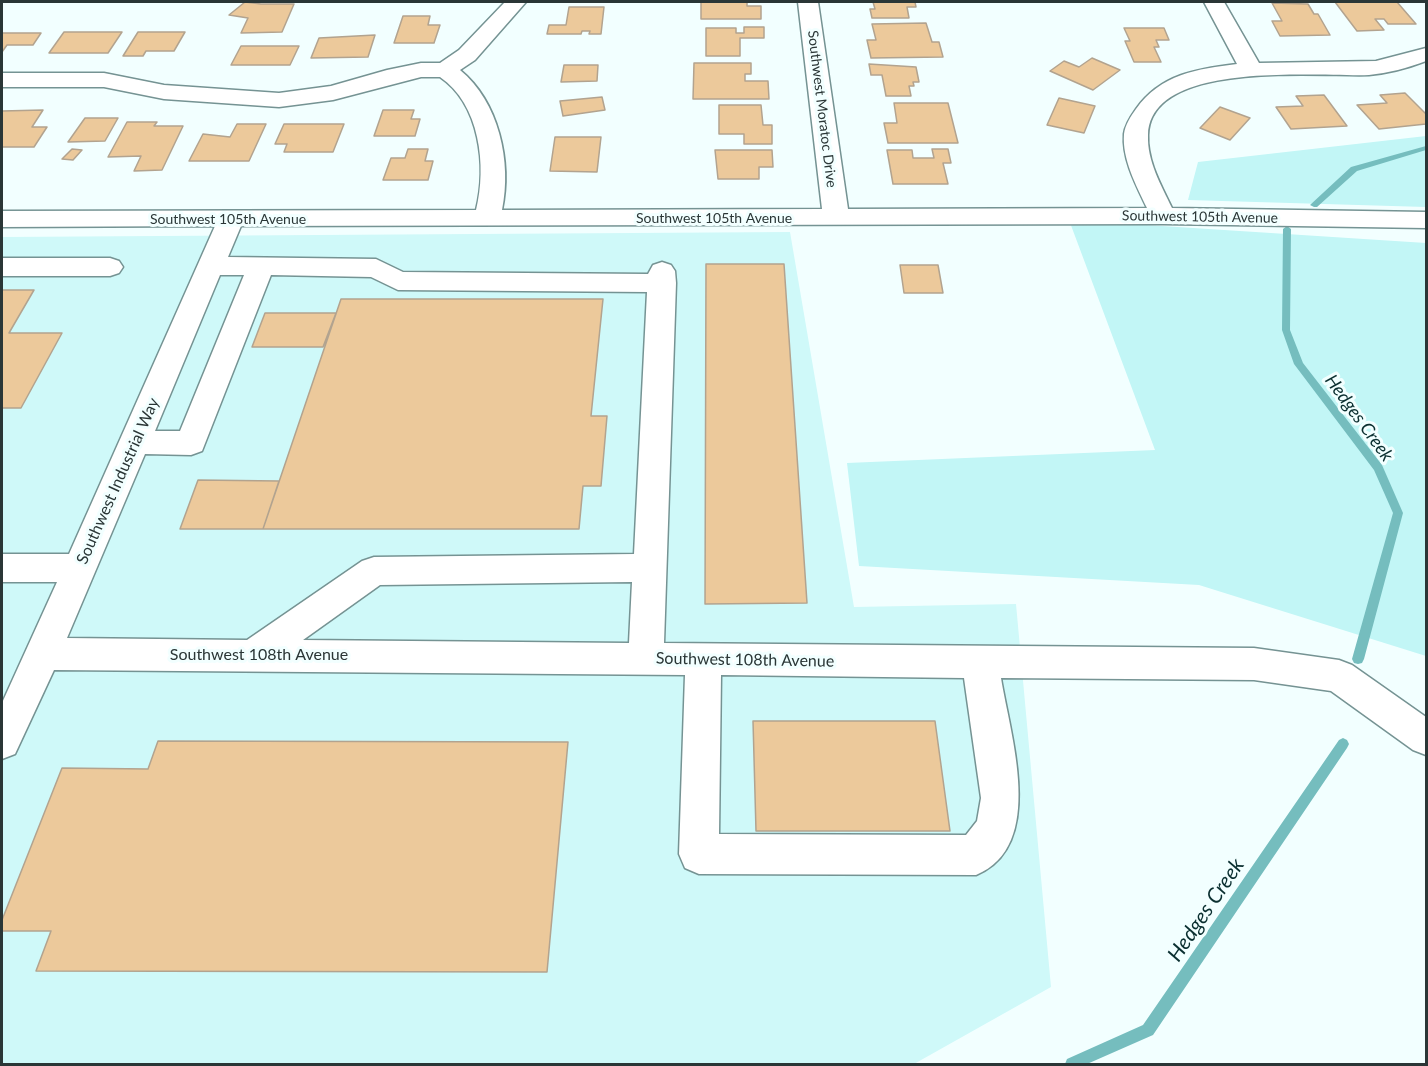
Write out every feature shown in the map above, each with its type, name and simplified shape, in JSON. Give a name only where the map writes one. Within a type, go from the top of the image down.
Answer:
[{"type":"street","points":[[445,70],[466,56],[516,2]]},
{"type":"street","name":"Southwest Moratoc Drive","points":[[808,2],[836,217]]},
{"type":"street","points":[[1214,2],[1251,69]]},
{"type":"street","points":[[1163,216],[1140,167],[1135,133],[1146,105],[1165,92],[1189,80],[1251,69],[1369,68],[1410,61],[1426,54]]},
{"type":"street","points":[[2,80],[104,80],[164,92],[279,100],[333,93],[387,76],[421,70],[445,70],[460,79],[492,139],[495,188],[487,219]]},
{"type":"street","name":"Southwest 105th Avenue","points":[[2,219],[1163,216],[1426,220]]},
{"type":"street","points":[[2,267],[104,278],[136,219]]},
{"type":"street","name":"Southwest Industrial Way","points":[[2,742],[136,442],[231,219]]},
{"type":"street","points":[[211,266],[376,268],[398,281],[662,277],[646,659]]},
{"type":"street","points":[[136,442],[191,443],[261,267]]},
{"type":"street","points":[[2,568],[80,568]]},
{"type":"street","points":[[254,655],[374,571],[650,568]]},
{"type":"street","name":"Southwest 108th Avenue","points":[[43,654],[1254,664],[1339,676],[1426,738]]},
{"type":"street","points":[[703,661],[699,854],[976,855],[996,829],[1001,798],[980,662]]},
{"type":"shaded area","points":[[1426,136],[1426,207],[1188,200],[1198,162]]},
{"type":"shaded area","points":[[1069,220],[1426,243],[1426,656],[1199,585],[859,566],[847,463],[1155,450]]},
{"type":"shaded area","points":[[790,232],[854,607],[1016,604],[1051,987],[914,1064],[2,1064],[2,237]]},
{"type":"building","points":[[245,2],[294,4],[282,32],[241,33],[248,18],[229,15]]},
{"type":"building","points":[[701,2],[747,2],[747,6],[761,6],[761,19],[701,19]]},
{"type":"building","points":[[873,2],[915,2],[916,7],[907,7],[909,18],[872,18],[870,9],[875,9]]},
{"type":"building","points":[[1335,2],[1397,2],[1416,24],[1388,24],[1384,19],[1375,19],[1384,30],[1357,31]]},
{"type":"building","points":[[1272,3],[1308,4],[1314,14],[1318,14],[1330,35],[1280,36],[1272,21],[1282,21]]},
{"type":"building","points":[[569,7],[604,7],[601,34],[589,34],[590,31],[582,31],[581,34],[547,34],[549,25],[566,25]]},
{"type":"building","points":[[403,16],[430,16],[428,25],[440,25],[434,43],[394,43]]},
{"type":"building","points":[[926,23],[932,42],[939,42],[943,57],[871,58],[867,40],[876,40],[872,24]]},
{"type":"building","points":[[744,27],[764,27],[764,38],[740,38],[740,56],[706,56],[706,28],[736,28],[736,33],[744,33]]},
{"type":"building","points":[[1124,28],[1164,28],[1169,40],[1156,40],[1159,47],[1154,47],[1161,62],[1134,62],[1125,41],[1130,41]]},
{"type":"building","points":[[64,32],[122,32],[108,53],[49,53]]},
{"type":"building","points":[[138,32],[185,32],[174,51],[146,51],[143,56],[123,56]]},
{"type":"building","points":[[2,33],[41,33],[33,45],[7,45],[2,52]]},
{"type":"building","points":[[375,35],[368,57],[311,58],[319,38]]},
{"type":"building","points":[[241,46],[299,46],[290,65],[231,65]]},
{"type":"building","points":[[1092,58],[1120,70],[1093,90],[1050,71],[1064,61],[1079,67]]},
{"type":"building","points":[[694,63],[751,63],[751,74],[745,74],[745,81],[768,81],[769,99],[693,99]]},
{"type":"building","points":[[869,64],[916,67],[919,82],[913,82],[914,86],[909,86],[911,96],[886,96],[882,75],[871,75]]},
{"type":"building","points":[[564,65],[598,65],[597,81],[561,82]]},
{"type":"building","points":[[1405,93],[1426,114],[1426,124],[1379,129],[1357,105],[1387,103],[1380,95]]},
{"type":"building","points":[[1324,95],[1347,126],[1291,129],[1276,107],[1303,106],[1296,96]]},
{"type":"building","points":[[602,97],[605,110],[563,116],[560,101]]},
{"type":"building","points":[[1059,98],[1095,106],[1084,133],[1047,125]]},
{"type":"building","points":[[894,103],[948,103],[958,143],[888,143],[884,123],[897,123]]},
{"type":"building","points":[[719,105],[761,105],[763,125],[772,125],[772,144],[744,144],[744,134],[719,134]]},
{"type":"building","points":[[1220,107],[1250,118],[1230,140],[1200,128]]},
{"type":"building","points":[[43,110],[32,127],[47,127],[34,147],[2,147],[2,111]]},
{"type":"building","points":[[383,110],[414,110],[411,119],[420,119],[415,136],[374,136]]},
{"type":"building","points":[[85,118],[118,118],[105,141],[68,142]]},
{"type":"building","points":[[127,122],[157,122],[154,126],[183,126],[162,170],[134,171],[141,156],[108,157]]},
{"type":"building","points":[[237,124],[266,124],[249,161],[189,161],[203,134],[230,137]]},
{"type":"building","points":[[284,124],[344,124],[333,152],[284,152],[287,144],[275,144]]},
{"type":"building","points":[[555,137],[601,137],[597,172],[550,171]]},
{"type":"building","points":[[72,149],[82,150],[73,160],[62,159]]},
{"type":"building","points":[[408,149],[428,149],[425,161],[433,161],[428,180],[383,180],[391,158],[405,158]]},
{"type":"building","points":[[932,149],[948,149],[951,163],[943,163],[948,184],[893,184],[887,150],[912,150],[913,158],[934,158]]},
{"type":"building","points":[[715,150],[772,150],[773,167],[759,167],[759,179],[718,179]]},
{"type":"building","points":[[706,264],[784,264],[807,603],[705,604]]},
{"type":"building","points":[[900,265],[938,265],[943,293],[904,293]]},
{"type":"building","points":[[2,290],[34,290],[9,333],[62,333],[21,408],[2,408]]},
{"type":"building","points":[[341,299],[603,299],[591,416],[607,416],[601,486],[583,486],[579,529],[263,529]]},
{"type":"building","points":[[265,313],[336,313],[323,347],[252,347]]},
{"type":"building","points":[[198,480],[279,481],[263,529],[180,529]]},
{"type":"building","points":[[753,721],[935,721],[950,831],[756,831]]},
{"type":"building","points":[[158,741],[568,742],[547,972],[36,971],[51,931],[2,931],[2,920],[62,768],[148,769]]},
{"type":"waterway","name":"Hedges Creek","points":[[1314,205],[1354,169],[1426,148]]},
{"type":"waterway","name":"Hedges Creek","points":[[1287,229],[1286,330],[1299,364],[1378,468],[1398,513],[1358,659]]},
{"type":"waterway","name":"Hedges Creek","points":[[1072,1064],[1148,1030],[1343,744]]}]
